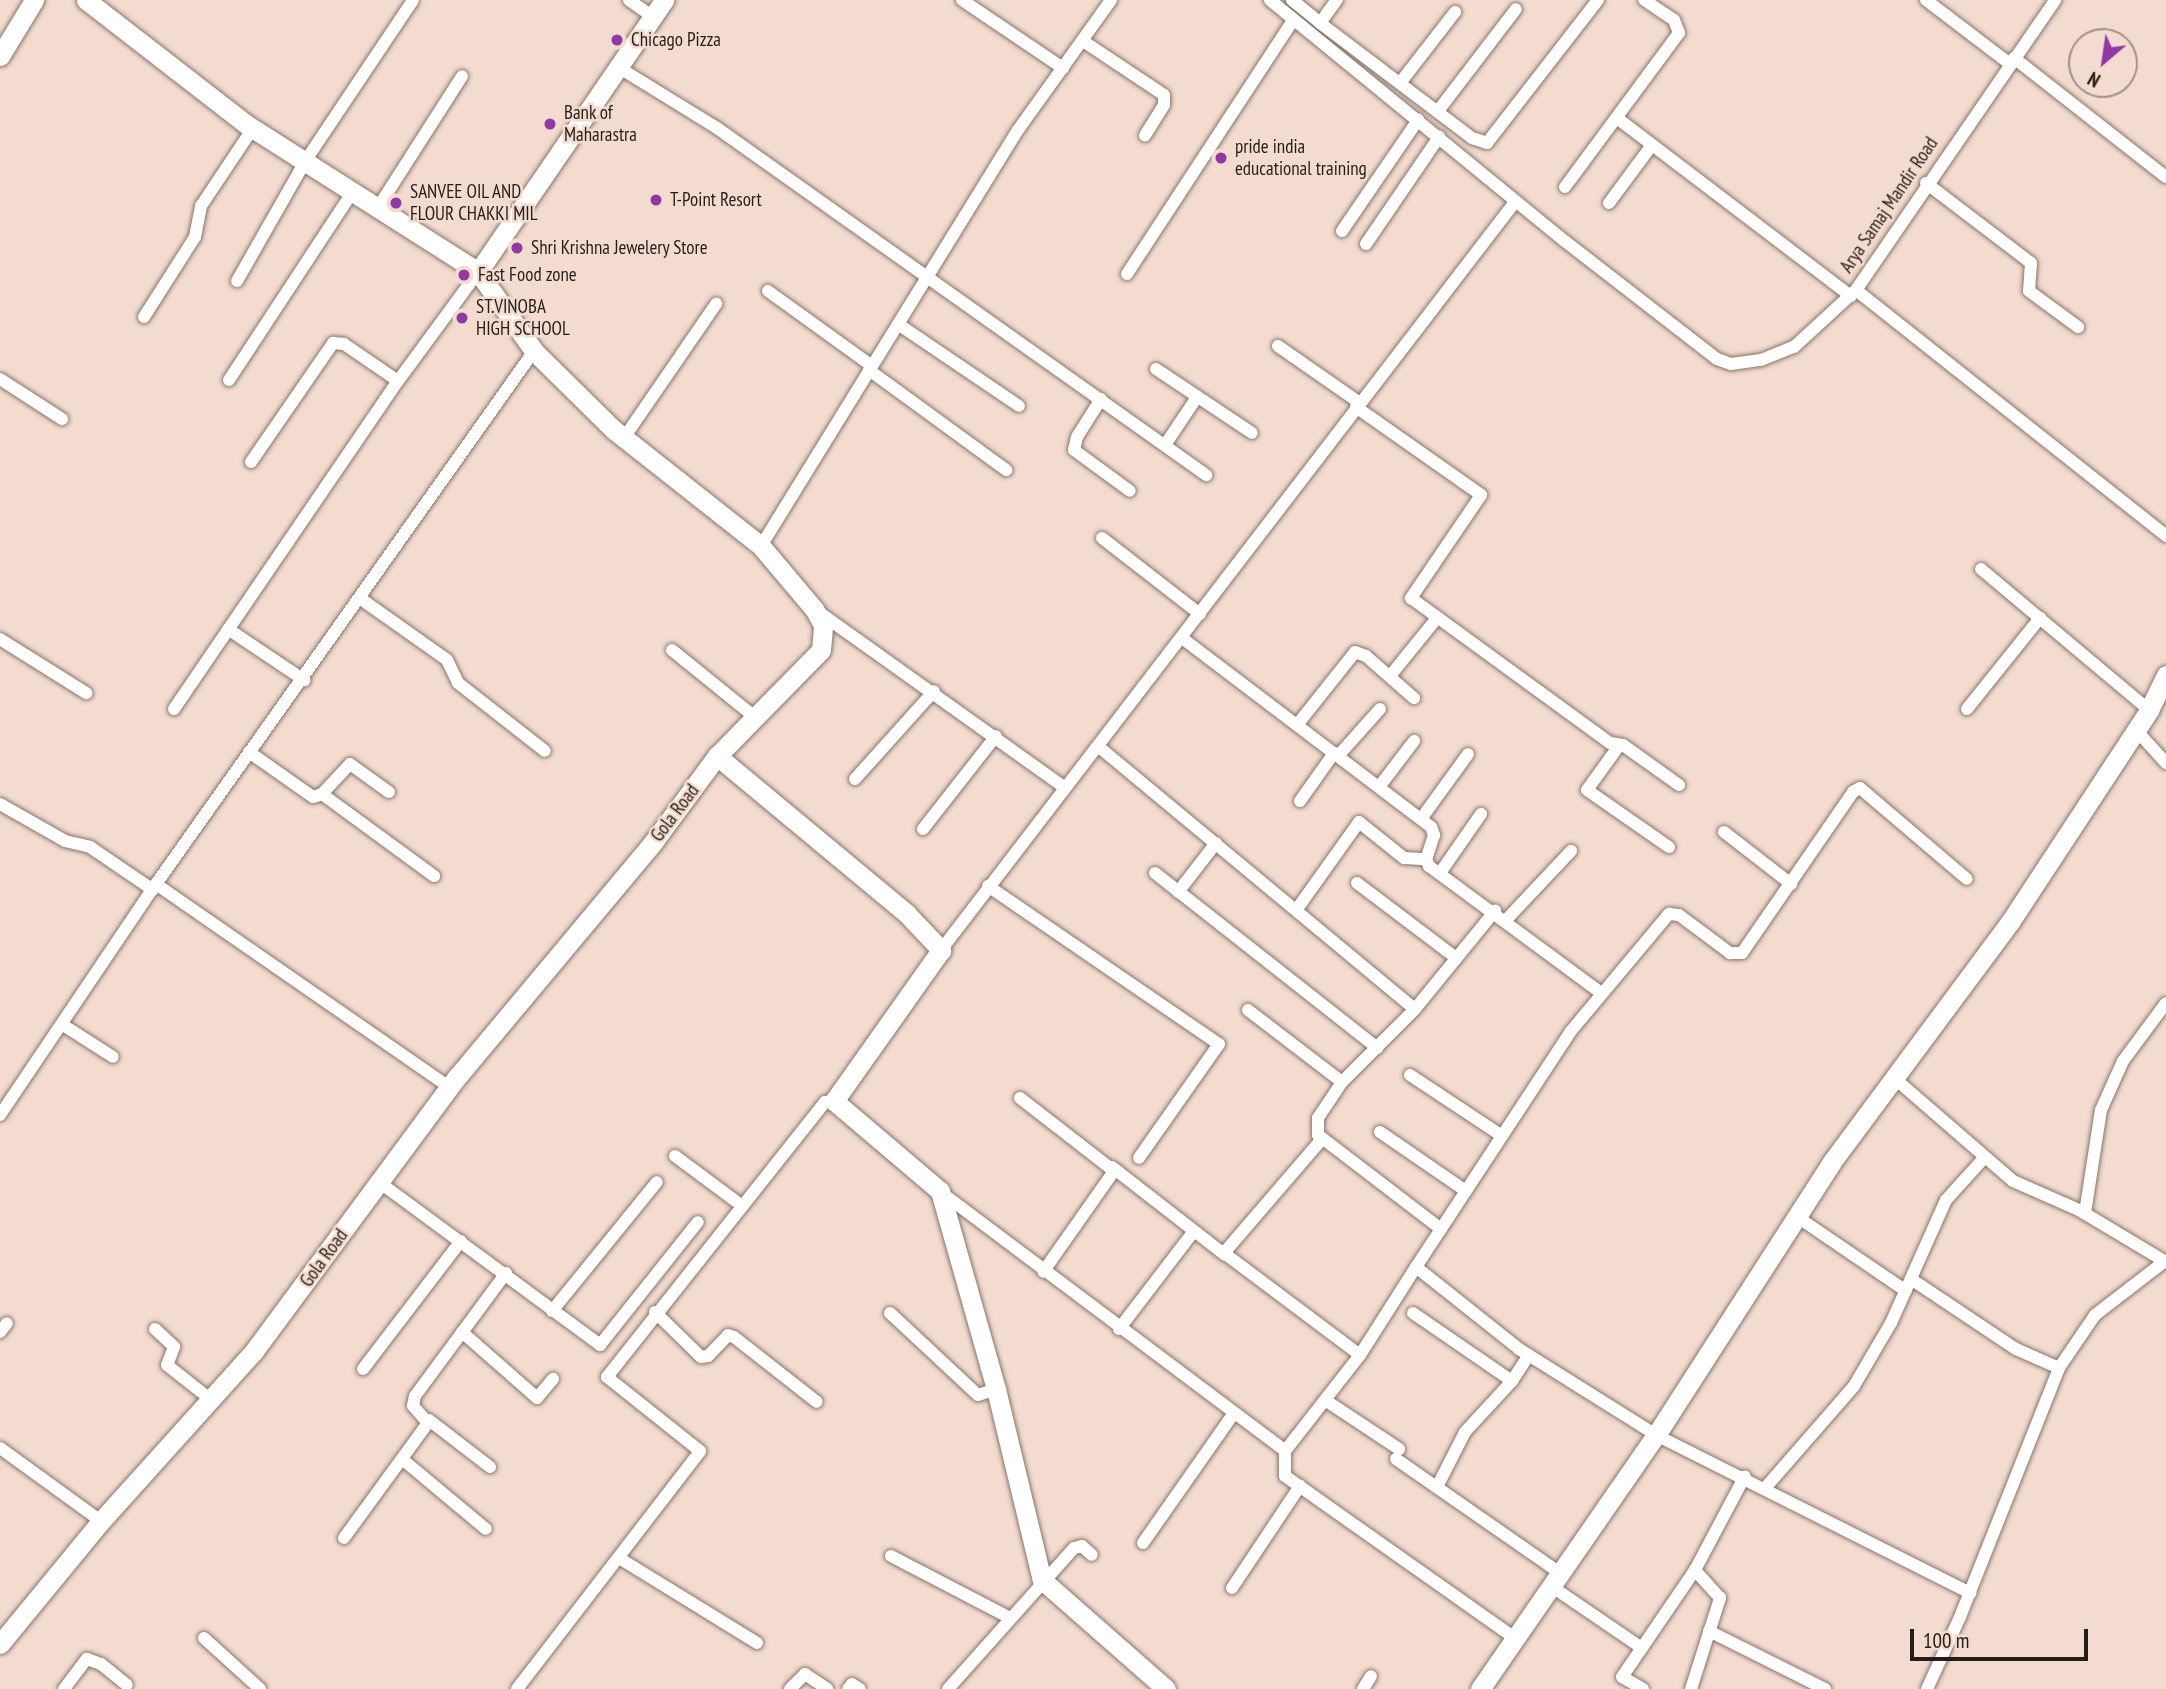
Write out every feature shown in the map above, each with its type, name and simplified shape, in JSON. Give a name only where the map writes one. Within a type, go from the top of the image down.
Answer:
[{"type":"street","points":[[0,56],[34,0]]},
{"type":"street","points":[[86,0],[253,128],[478,271]]},
{"type":"street","points":[[237,281],[306,160],[413,0]]},
{"type":"street","points":[[629,0],[652,16]]},
{"type":"street","points":[[174,709],[398,381],[478,271],[664,0]]},
{"type":"street","points":[[962,0],[1063,68]]},
{"type":"street","points":[[761,546],[1018,130],[1111,0]]},
{"type":"street","points":[[834,1101],[988,886],[1099,747],[1515,202],[1439,136],[1270,0]]},
{"type":"street","points":[[1292,0],[1472,138],[1491,142],[1598,0]]},
{"type":"street","points":[[1320,23],[1337,0]]},
{"type":"street","points":[[1565,187],[1679,33],[1674,20],[1644,0]]},
{"type":"street","points":[[1926,0],[2166,177]]},
{"type":"street","name":"Arya Samaj Mandir Road","points":[[1515,202],[1724,363],[1742,364],[1783,353],[1853,293],[1926,183],[2055,0]]},
{"type":"street","points":[[1438,111],[1516,9]]},
{"type":"street","points":[[1400,83],[1455,12]]},
{"type":"street","points":[[1126,274],[1293,20]]},
{"type":"street","points":[[1083,41],[1164,95],[1164,105],[1145,136]]},
{"type":"street","points":[[618,67],[717,128],[1206,475]]},
{"type":"street","points":[[379,206],[462,76]]},
{"type":"street","points":[[1617,118],[1853,293],[2166,536]]},
{"type":"street","points":[[1342,231],[1418,120]]},
{"type":"street","points":[[144,317],[195,237],[201,206],[253,128]]},
{"type":"street","points":[[1366,244],[1439,136]]},
{"type":"street","points":[[1609,203],[1652,145]]},
{"type":"street","points":[[1926,183],[2031,263],[2029,291],[2078,327]]},
{"type":"street","points":[[229,380],[354,190]]},
{"type":"street","name":"Gola Road","points":[[0,1644],[102,1521],[270,1331],[449,1087],[654,841],[717,756],[821,650],[823,625],[814,609],[761,546],[624,438],[534,351],[478,271]]},
{"type":"street","points":[[768,291],[1006,470]]},
{"type":"street","points":[[624,438],[716,304]]},
{"type":"street","points":[[898,324],[1019,406]]},
{"type":"street","points":[[251,462],[333,343],[344,344],[398,381]]},
{"type":"street","points":[[1278,346],[1481,495],[1410,594],[1437,618],[1618,747]]},
{"type":"street","points":[[0,1115],[249,752],[304,680],[534,351]]},
{"type":"street","points":[[1156,369],[1252,433]]},
{"type":"street","points":[[0,379],[62,419]]},
{"type":"street","points":[[1165,445],[1197,397]]},
{"type":"street","points":[[1101,399],[1077,437],[1074,450],[1130,491]]},
{"type":"street","points":[[1102,538],[1200,614]]},
{"type":"street","points":[[1981,569],[2149,710]]},
{"type":"street","points":[[361,599],[447,660],[458,683],[545,751]]},
{"type":"street","points":[[814,609],[934,691],[1065,788]]},
{"type":"street","points":[[1390,676],[1437,618]]},
{"type":"street","points":[[1967,709],[2040,618]]},
{"type":"street","points":[[228,629],[304,680]]},
{"type":"street","points":[[1182,638],[1420,819],[1434,832],[1426,859]]},
{"type":"street","points":[[0,639],[86,693]]},
{"type":"street","points":[[672,650],[757,718]]},
{"type":"street","points":[[1297,725],[1353,653],[1363,653],[1414,698]]},
{"type":"street","points":[[1480,1689],[1656,1435],[1797,1216],[1893,1077],[2010,922],[2149,710],[2166,675]]},
{"type":"street","points":[[855,779],[934,691]]},
{"type":"street","points":[[1300,801],[1336,755],[1380,709]]},
{"type":"street","points":[[2136,730],[2166,763]]},
{"type":"street","points":[[923,829],[996,737]]},
{"type":"street","points":[[1379,787],[1414,741]]},
{"type":"street","points":[[1670,847],[1587,790],[1618,747],[1623,745],[1679,785]]},
{"type":"street","points":[[1099,747],[1415,1009]]},
{"type":"street","points":[[249,752],[310,796],[322,794],[350,764],[389,792]]},
{"type":"street","points":[[1420,819],[1468,754]]},
{"type":"street","points":[[717,756],[907,914],[941,950]]},
{"type":"street","points":[[1515,1638],[1285,1476],[1285,1451],[1360,1355],[1502,1136],[1600,992],[1671,913],[1730,953],[1742,953],[1853,792],[1860,788],[1967,879]]},
{"type":"street","points":[[322,794],[434,876]]},
{"type":"street","points":[[0,804],[65,841],[90,847],[155,887],[449,1087]]},
{"type":"street","points":[[1440,873],[1481,814]]},
{"type":"street","points":[[1297,909],[1359,822],[1408,859],[1426,859],[1440,873],[1495,911],[1600,992]]},
{"type":"street","points":[[1724,832],[1791,884]]},
{"type":"street","points":[[1178,892],[1216,843]]},
{"type":"street","points":[[1506,920],[1571,851]]},
{"type":"street","points":[[1154,873],[1377,1048]]},
{"type":"street","points":[[1357,883],[1457,958]]},
{"type":"street","points":[[988,886],[1219,1044],[1139,1158]]},
{"type":"street","points":[[1441,1229],[1322,1139],[1318,1135],[1318,1118],[1342,1083],[1415,1009],[1495,911]]},
{"type":"street","points":[[2085,1213],[2101,1110],[2123,1061],[2166,1003]]},
{"type":"street","points":[[1248,1010],[1342,1083]]},
{"type":"street","points":[[63,1024],[113,1057]]},
{"type":"street","points":[[1410,1075],[1502,1136]]},
{"type":"street","points":[[1893,1077],[2013,1181],[2085,1213],[2166,1262],[2095,1315],[2059,1368],[1970,1593],[1927,1689]]},
{"type":"street","points":[[1020,1098],[1360,1355]]},
{"type":"street","points":[[517,1689],[699,1451],[607,1377],[655,1312],[825,1102],[834,1101],[940,1191],[1043,1272],[1285,1451]]},
{"type":"street","points":[[1380,1132],[1466,1191]]},
{"type":"street","points":[[1225,1255],[1226,1248],[1322,1139]]},
{"type":"street","points":[[675,1156],[741,1205]]},
{"type":"street","points":[[1766,1487],[1854,1386],[1908,1285],[1946,1200],[1985,1157]]},
{"type":"street","points":[[1043,1272],[1112,1176],[1112,1167]]},
{"type":"street","points":[[379,1182],[506,1273],[552,1311],[600,1345],[698,1222]]},
{"type":"street","points":[[552,1311],[657,1182]]},
{"type":"street","points":[[940,1191],[996,1390],[1042,1580],[1160,1687]]},
{"type":"street","points":[[1797,1216],[2016,1349],[2059,1368]]},
{"type":"street","points":[[1119,1329],[1194,1231]]},
{"type":"street","points":[[363,1369],[461,1241]]},
{"type":"street","points":[[1416,1267],[1529,1355],[1656,1435],[1745,1476],[1970,1593]]},
{"type":"street","points":[[491,1467],[429,1420],[413,1401],[506,1273]]},
{"type":"street","points":[[655,1312],[701,1357],[712,1353],[728,1335],[733,1336],[817,1402]]},
{"type":"street","points":[[890,1313],[978,1395],[996,1390]]},
{"type":"street","points":[[1413,1313],[1513,1381]]},
{"type":"street","points":[[155,1329],[174,1347],[167,1365],[210,1399]]},
{"type":"street","points":[[461,1332],[536,1397],[553,1379]]},
{"type":"street","points":[[1438,1485],[1465,1432],[1513,1381],[1529,1355]]},
{"type":"street","points":[[1325,1399],[1438,1485],[1642,1648]]},
{"type":"street","points":[[1143,1543],[1234,1413]]},
{"type":"street","points":[[344,1538],[429,1420]]},
{"type":"street","points":[[0,1448],[102,1521]]},
{"type":"street","points":[[402,1460],[486,1529]]},
{"type":"street","points":[[1643,1689],[1622,1678],[1695,1570],[1745,1476]]},
{"type":"street","points":[[1232,1588],[1300,1486]]},
{"type":"street","points":[[948,1689],[1042,1580],[1077,1545],[1092,1555]]},
{"type":"street","points":[[891,1556],[1010,1618]]},
{"type":"street","points":[[619,1558],[757,1643]]},
{"type":"street","points":[[1691,1689],[1720,1598],[1695,1570]]},
{"type":"street","points":[[1709,1631],[1825,1689]]},
{"type":"street","points":[[204,1638],[260,1689]]},
{"type":"street","points":[[64,1689],[87,1659],[102,1664],[127,1685]]},
{"type":"street","points":[[790,1689],[805,1674],[827,1689]]},
{"type":"street","points":[[1363,1689],[1371,1676]]},
{"type":"street","points":[[848,1689],[852,1684],[860,1689]]},
{"type":"place","name":"Chicago Pizza","points":[[617,40]]},
{"type":"place","name":"Bank of Maharastra","points":[[550,124]]},
{"type":"place","name":"pride india educational training","points":[[1221,158]]},
{"type":"place","name":"T-Point Resort","points":[[656,200]]},
{"type":"place","name":"SANVEE OIL AND FLOUR CHAKKI MIL","points":[[396,203]]},
{"type":"place","name":"Shri Krishna Jewelery Store","points":[[517,248]]},
{"type":"place","name":"Fast Food zone","points":[[464,275]]},
{"type":"place","name":"ST.VINOBA HIGH SCHOOL","points":[[462,318]]}]
